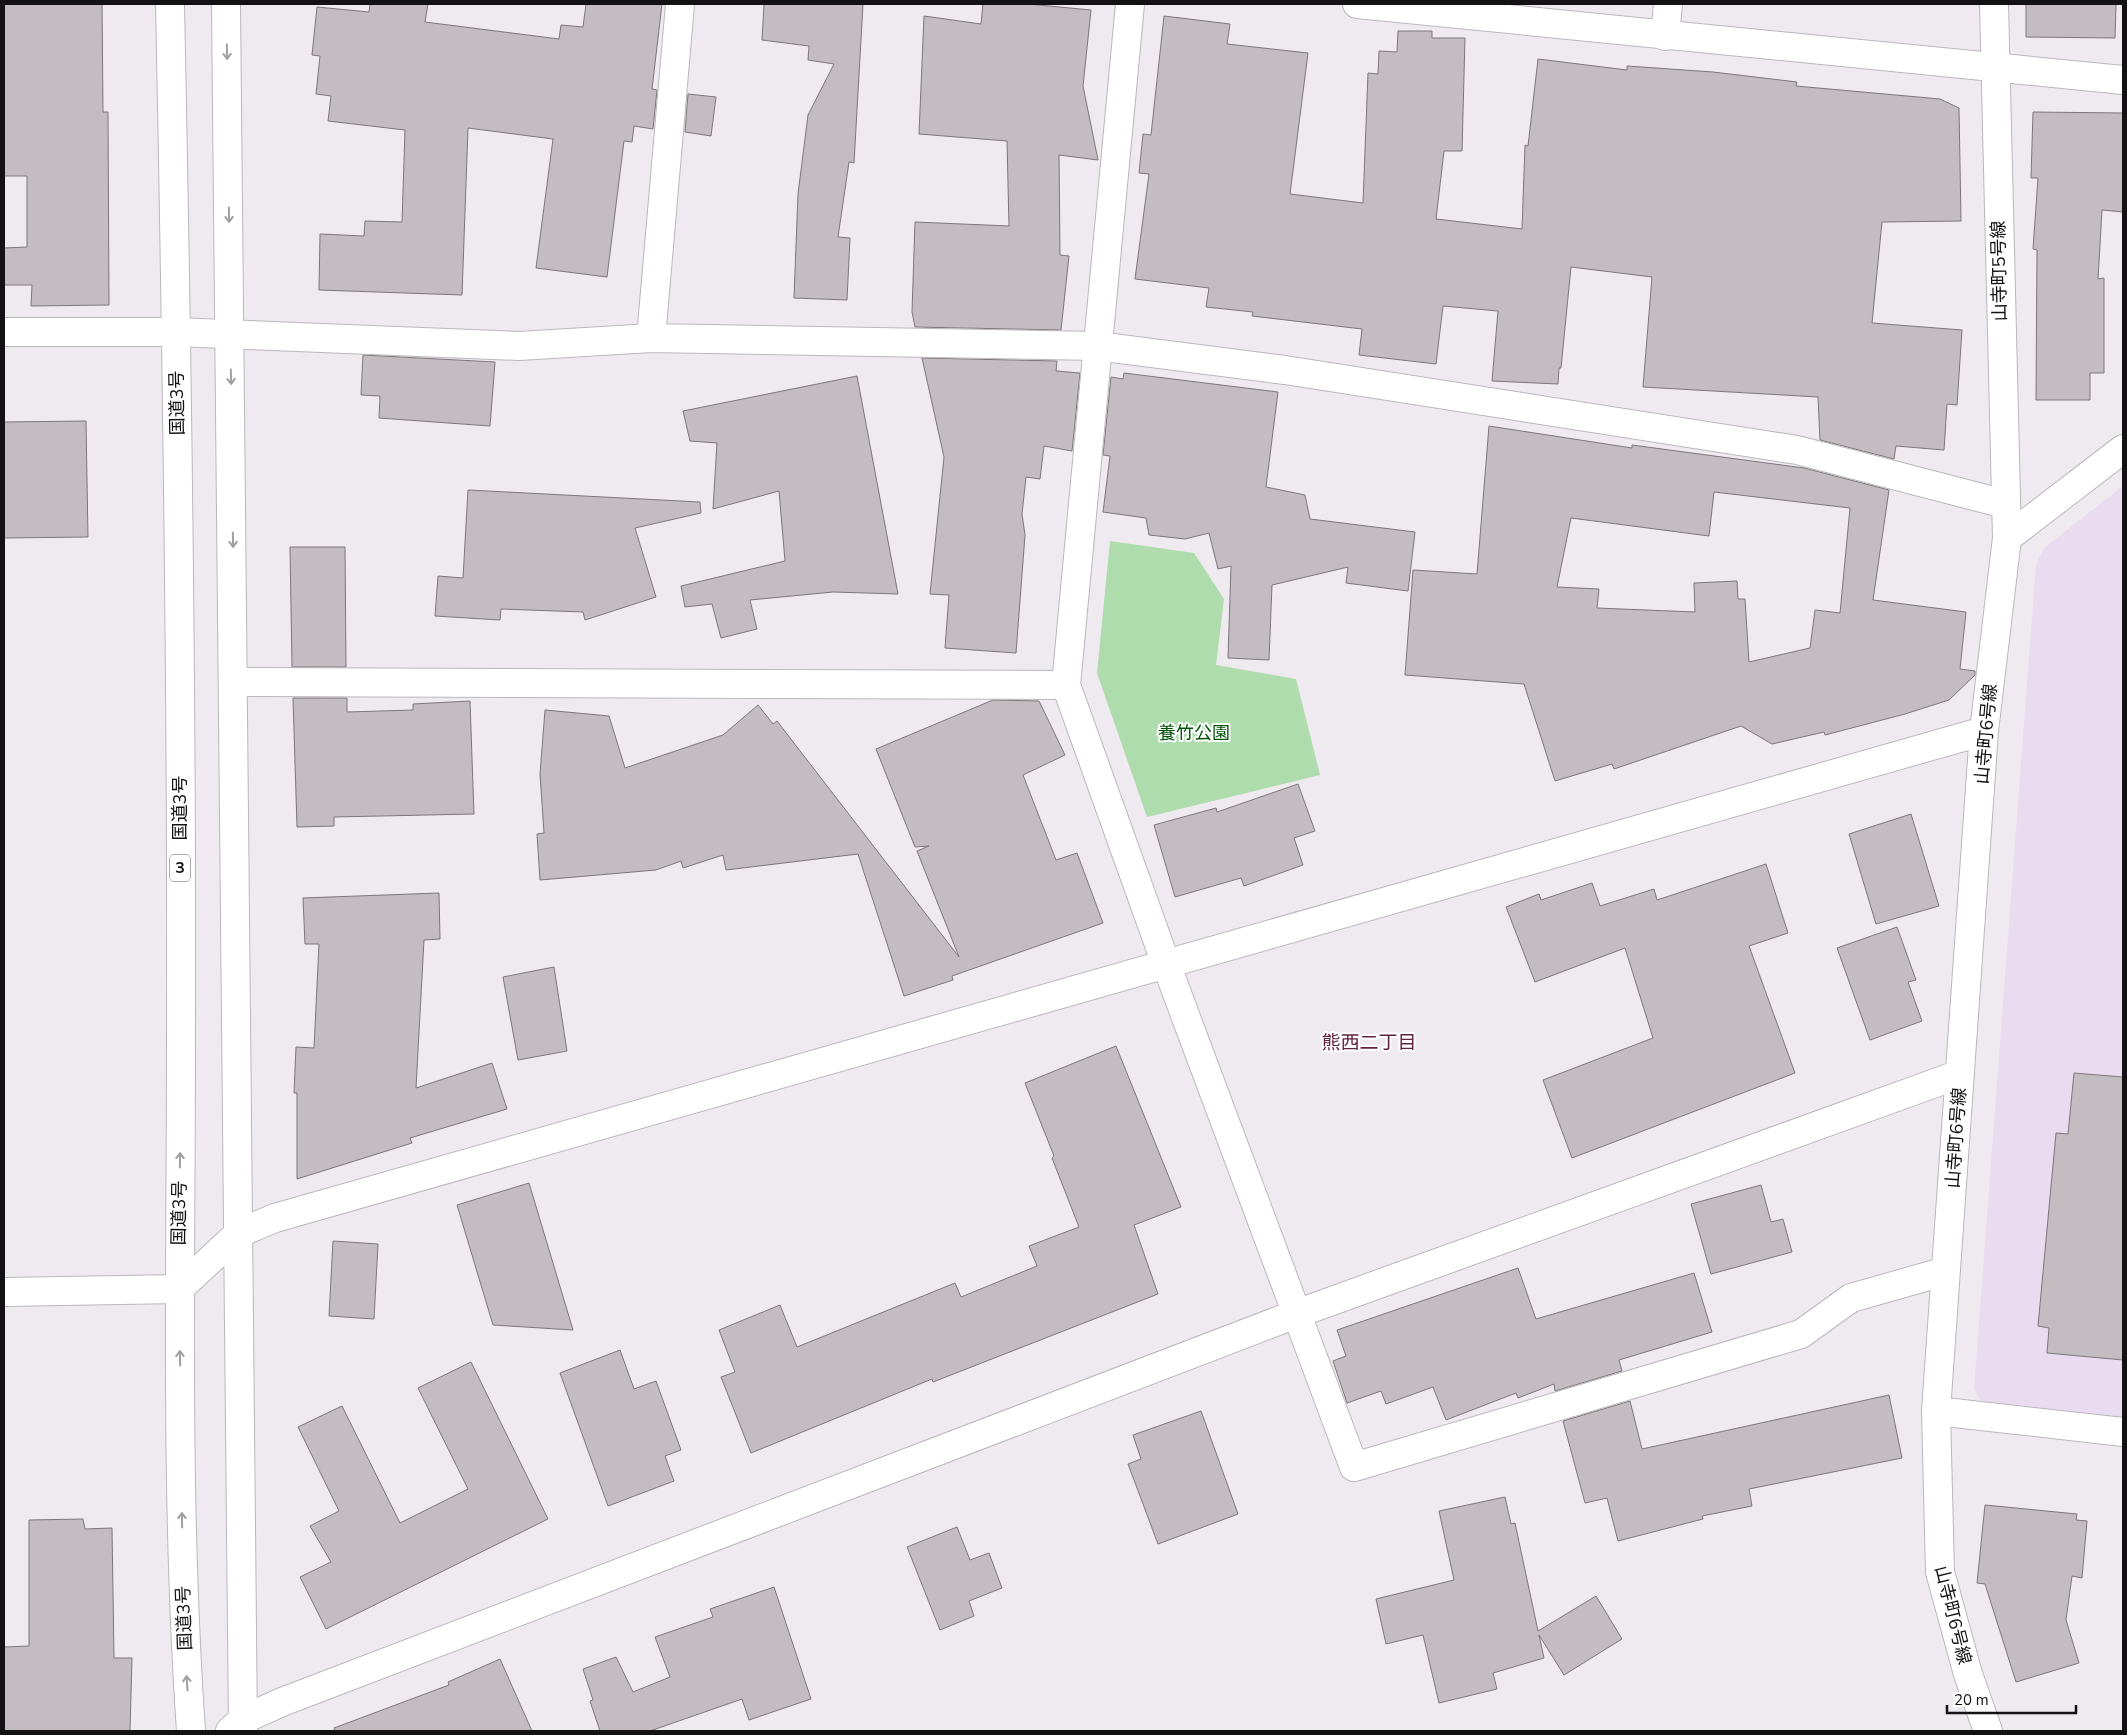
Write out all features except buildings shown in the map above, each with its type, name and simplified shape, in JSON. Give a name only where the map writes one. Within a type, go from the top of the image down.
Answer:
[{"type":"main road","name":"国道3号","points":[[170,4],[176,332],[181,1029],[179,1289],[183,1622],[191,1731]]},
{"type":"main road","points":[[226,4],[239,1234],[238,1728]]},
{"type":"main road","points":[[651,338],[680,4]]},
{"type":"main road","points":[[1130,4],[1066,685],[1166,964],[1354,1467],[1801,1334],[1851,1298],[1946,1271]]},
{"type":"main road","points":[[1357,4],[1994,69],[2123,80]]},
{"type":"main road","points":[[1664,36],[1668,4]]},
{"type":"main road","name":"山寺町5号線","points":[[1994,4],[2005,504],[2008,538]]},
{"type":"main road","points":[[4,332],[176,332],[231,336],[260,335],[519,346],[651,338],[1097,346],[1285,370],[1797,450],[2005,504]]},
{"type":"main road","points":[[2008,538],[2123,449]]},
{"type":"main road","name":"山寺町6号線","points":[[1988,1731],[1968,1674],[1940,1572],[1936,1411],[1984,731],[2008,538]]},
{"type":"main road","points":[[234,682],[1066,685]]},
{"type":"main road","points":[[4,1292],[179,1289],[239,1234],[275,1218],[1984,731]]},
{"type":"main road","points":[[238,1728],[282,1702],[1296,1314],[1960,1074]]},
{"type":"main road","points":[[1936,1411],[2123,1432]]},
{"type":"shaded area","points":[[2123,486],[2123,1420],[1983,1405],[1974,1389],[2036,564],[2044,548]]},
{"type":"green space","name":"養竹公園","points":[[1110,541],[1194,553],[1224,599],[1216,665],[1296,679],[1320,775],[1147,817],[1097,673]]},
{"type":"district","name":"熊西二丁目","points":[[1369,1043]]}]
